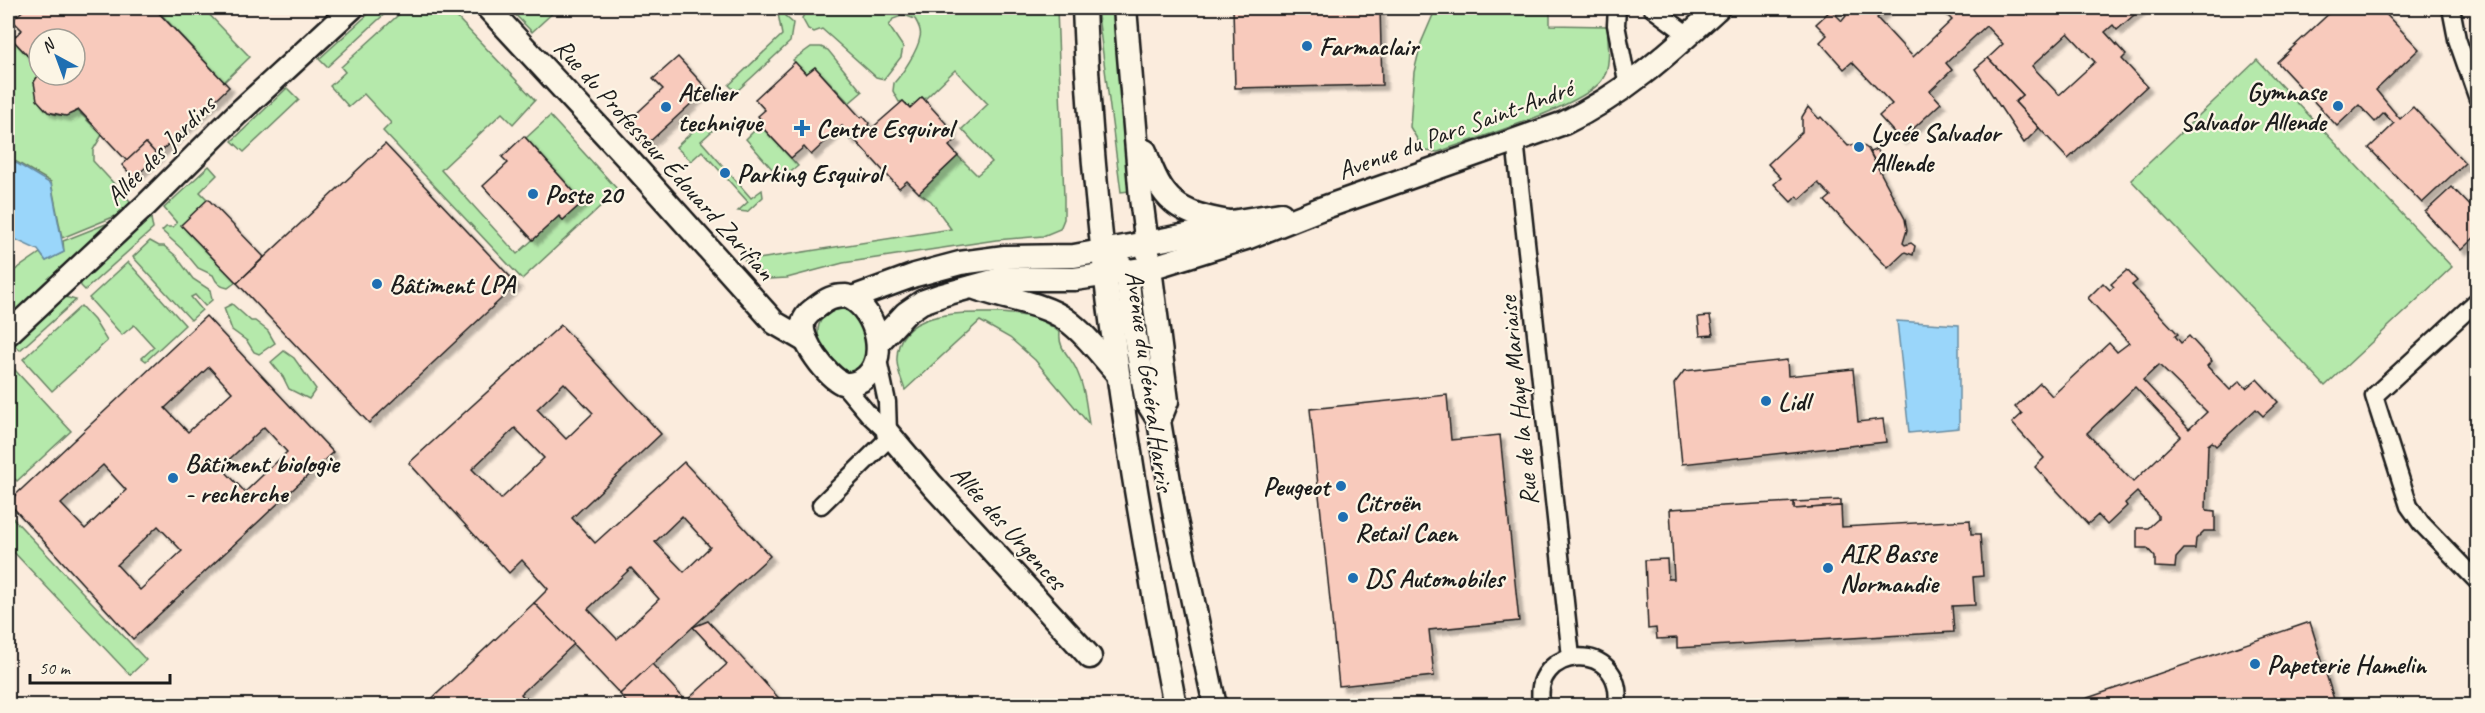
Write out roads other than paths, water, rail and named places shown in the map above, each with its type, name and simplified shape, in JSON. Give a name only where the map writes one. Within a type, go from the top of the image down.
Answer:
[{"type":"street","name":"Allée des Jardins","points":[[8,334],[352,8]]},
{"type":"street","name":"Rue du Professeur Édouard Zarifian","points":[[488,8],[775,323],[806,341]]},
{"type":"street","name":"Avenue du Général Harris","points":[[1084,8],[1086,61],[1103,249],[1116,273],[1132,320],[1147,402],[1159,421],[1174,516],[1215,705]]},
{"type":"street","points":[[1125,8],[1135,115],[1152,172],[1167,196],[1186,211],[1231,222]]},
{"type":"street","points":[[1617,8],[1616,25],[1628,86]]},
{"type":"street","points":[[1652,8],[1688,35]]},
{"type":"street","name":"Avenue du Parc Saint-André","points":[[1320,208],[1564,123],[1591,110],[1628,86],[1718,8]]},
{"type":"street","points":[[2451,8],[2461,55],[2478,99]]},
{"type":"street","name":"Avenue du Général Harris","points":[[1135,115],[1146,243],[1167,401],[1159,421]]},
{"type":"street","name":"Rue de la Haye Mariaise","points":[[1515,140],[1571,657]]},
{"type":"street","points":[[852,298],[915,275],[960,263],[1005,257],[1074,256],[1197,233],[1231,222],[1320,208]]},
{"type":"street","points":[[842,383],[852,384],[864,379],[872,372],[878,351],[906,313],[922,302],[1000,279],[1075,279],[1150,268],[1249,237],[1320,208]]},
{"type":"street","name":"Avenue du Général Harris","points":[[1116,273],[1117,373],[1175,705]]},
{"type":"street","points":[[973,287],[995,296],[1046,309],[1064,317],[1079,330],[1117,373]]},
{"type":"street","points":[[821,505],[890,435],[876,333],[863,310],[852,298],[846,296],[829,298],[807,314],[802,323],[806,341],[823,366],[890,435]]},
{"type":"street","points":[[2478,300],[2374,396],[2409,506],[2421,523],[2478,582]]},
{"type":"street","name":"Allée des Urgences","points":[[890,435],[1090,657]]},
{"type":"street","points":[[1542,705],[1540,690],[1550,669],[1560,661],[1585,656],[1598,660],[1616,680],[1619,693],[1617,705]]},
{"type":"water","points":[[8,158],[51,184],[64,252],[46,261],[38,250],[8,236]]},
{"type":"water","points":[[1897,321],[1959,325],[1959,428],[1909,433]]},
{"type":"place","name":"Farmaclair","points":[[1307,46]]},
{"type":"place","name":"Gymnase Salvador Allende","points":[[2338,106]]},
{"type":"place","name":"Atelier technique","points":[[666,107]]},
{"type":"place","name":"Centre Esquirol","points":[[802,128]]},
{"type":"place","name":"Lycée Salvador Allende","points":[[1859,147]]},
{"type":"place","name":"Parking Esquirol","points":[[725,173]]},
{"type":"place","name":"Poste 20","points":[[533,194]]},
{"type":"place","name":"Bâtiment LPA","points":[[377,284]]},
{"type":"place","name":"Lidl","points":[[1766,401]]},
{"type":"place","name":"Bâtiment biologie - recherche","points":[[173,478]]},
{"type":"place","name":"Peugeot","points":[[1341,486]]},
{"type":"place","name":"Citroën Retail Caen","points":[[1343,517]]},
{"type":"place","name":"AIR Basse Normandie","points":[[1828,568]]},
{"type":"place","name":"DS Automobiles","points":[[1353,578]]},
{"type":"place","name":"Papeterie Hamelin","points":[[2255,664]]}]
